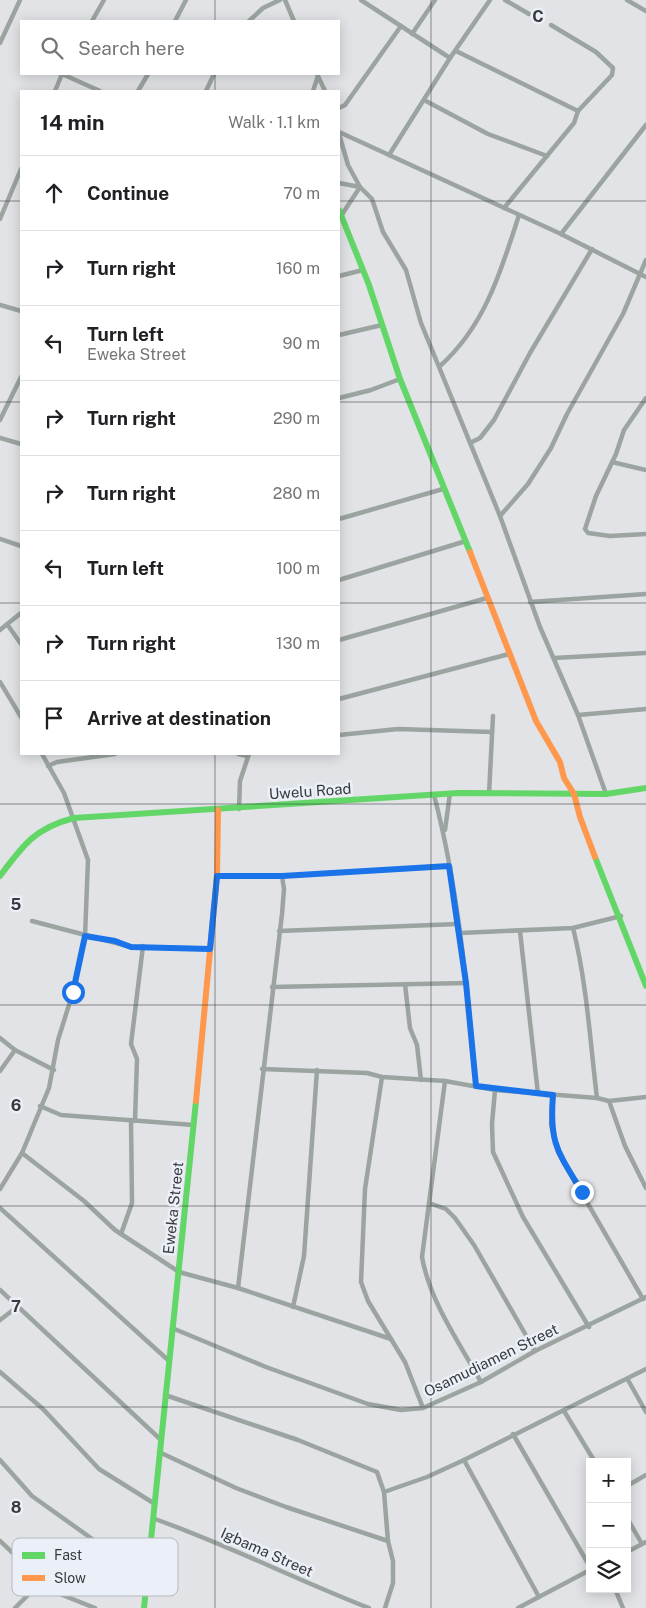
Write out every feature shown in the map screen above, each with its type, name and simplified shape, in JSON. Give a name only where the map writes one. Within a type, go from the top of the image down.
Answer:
[{"type":"street","points":[[0,43],[19,2],[12,0]]},
{"type":"street","points":[[93,20],[104,0]]},
{"type":"street","points":[[176,20],[186,0]]},
{"type":"street","points":[[250,20],[263,8],[280,0]]},
{"type":"street","points":[[285,0],[294,20]]},
{"type":"street","points":[[361,0],[450,58]]},
{"type":"street","points":[[368,5],[372,0]]},
{"type":"street","points":[[412,34],[435,0]]},
{"type":"street","points":[[390,155],[450,58],[490,0]]},
{"type":"street","points":[[506,0],[529,14]]},
{"type":"street","points":[[627,0],[646,11]]},
{"type":"street","points":[[504,208],[574,123],[578,112],[612,75],[613,68],[596,52],[550,25]]},
{"type":"street","points":[[340,108],[345,105],[401,26]]},
{"type":"street","points":[[456,51],[578,112]]},
{"type":"street","points":[[55,90],[62,75]]},
{"type":"street","points":[[64,75],[98,90]]},
{"type":"street","points":[[139,90],[147,75]]},
{"type":"street","points":[[206,90],[214,75]]},
{"type":"street","points":[[313,90],[317,75]]},
{"type":"street","points":[[317,75],[324,90]]},
{"type":"street","points":[[424,100],[488,134],[547,156]]},
{"type":"street","points":[[560,234],[646,125]]},
{"type":"street","points":[[340,133],[592,249],[646,277]]},
{"type":"street","points":[[340,137],[348,165],[360,187],[372,198],[383,232],[406,270],[421,323],[500,516],[530,602],[578,714],[606,794]]},
{"type":"street","points":[[0,219],[20,171]]},
{"type":"street","points":[[340,184],[360,187]]},
{"type":"street","points":[[360,187],[340,213],[363,270],[400,379],[443,489],[466,541],[536,721],[560,762],[564,778],[574,794],[580,817],[646,986]]},
{"type":"street","points":[[440,366],[459,350],[483,312],[499,277],[519,215]]},
{"type":"street","points":[[470,443],[480,438],[494,420],[530,353],[592,249]]},
{"type":"street","points":[[500,516],[528,484],[551,448],[571,406],[623,314],[646,260]]},
{"type":"street","points":[[340,276],[363,270]]},
{"type":"street","points":[[0,305],[20,311]]},
{"type":"street","points":[[340,335],[382,325]]},
{"type":"street","points":[[0,420],[20,379]]},
{"type":"street","points":[[340,398],[371,390],[400,379]]},
{"type":"street","points":[[646,398],[624,430],[596,496],[585,531],[588,534],[610,536],[646,534]]},
{"type":"street","points":[[640,408],[646,409]]},
{"type":"street","points":[[0,438],[20,444]]},
{"type":"street","points":[[612,462],[646,470]]},
{"type":"street","points":[[340,519],[443,489]]},
{"type":"street","points":[[0,539],[20,546]]},
{"type":"street","points":[[340,580],[466,541]]},
{"type":"street","points":[[530,602],[646,594]]},
{"type":"street","points":[[340,640],[487,598]]},
{"type":"street","points":[[0,630],[20,614]]},
{"type":"street","points":[[7,624],[20,643]]},
{"type":"street","points":[[554,658],[646,653]]},
{"type":"street","points":[[340,699],[509,654]]},
{"type":"street","points":[[0,682],[20,716]]},
{"type":"street","points":[[578,714],[646,708]]},
{"type":"street","points":[[488,794],[493,716]]},
{"type":"street","points":[[340,735],[398,729],[492,732]]},
{"type":"street","points":[[0,1189],[22,1153],[49,1088],[54,1070],[58,1040],[73,992],[85,936],[88,860],[64,793],[42,755]]},
{"type":"street","points":[[48,766],[57,762],[108,755]]},
{"type":"street","points":[[239,809],[240,781],[249,755]]},
{"type":"street","name":"Uwelu Road","points":[[0,876],[36,831],[52,823],[74,818],[239,809],[450,793],[606,794],[646,788]]},
{"type":"street","points":[[444,834],[450,793]]},
{"type":"street","points":[[434,794],[444,834],[460,933],[476,1086]]},
{"type":"street","name":"Eweka Street","points":[[152,1538],[168,1360],[194,1125],[217,876],[218,810]]},
{"type":"street","points":[[217,876],[282,876],[449,866]]},
{"type":"street","points":[[238,1288],[284,889],[282,876]]},
{"type":"street","points":[[460,933],[573,928],[620,916]]},
{"type":"street","points":[[32,921],[85,936],[115,941],[131,947],[210,949]]},
{"type":"street","points":[[279,931],[458,924]]},
{"type":"street","points":[[573,928],[581,959],[588,1003],[597,1098]]},
{"type":"street","points":[[520,931],[538,1094]]},
{"type":"street","points":[[121,1234],[132,1203],[133,1120],[138,1059],[131,1044],[143,946]]},
{"type":"street","points":[[272,987],[466,983]]},
{"type":"street","points":[[405,984],[410,1028],[417,1045],[421,1080]]},
{"type":"street","points":[[0,1038],[15,1050],[54,1070]]},
{"type":"street","points":[[0,1070],[15,1050]]},
{"type":"street","points":[[262,1069],[367,1073],[382,1077],[445,1082],[495,1090],[597,1098],[610,1101],[646,1097]]},
{"type":"street","points":[[293,1307],[304,1256],[317,1070]]},
{"type":"street","points":[[382,1077],[365,1189],[361,1282],[368,1301],[405,1362],[423,1408]]},
{"type":"street","points":[[445,1082],[422,1256],[426,1278],[481,1382]]},
{"type":"street","points":[[495,1090],[492,1124],[493,1152],[523,1217],[589,1326]]},
{"type":"street","points":[[553,1095],[551,1125],[558,1152],[645,1298]]},
{"type":"street","points":[[610,1101],[625,1146],[646,1188]]},
{"type":"street","points":[[40,1106],[60,1115],[194,1125]]},
{"type":"street","points":[[22,1153],[84,1201],[121,1234],[178,1272],[238,1288],[390,1340]]},
{"type":"street","points":[[429,1203],[446,1209],[455,1218],[474,1245],[535,1351]]},
{"type":"street","points":[[0,1208],[41,1242],[168,1360]]},
{"type":"street","points":[[0,1290],[160,1439]]},
{"type":"street","name":"Osamudiamen Street","points":[[172,1328],[266,1367],[368,1404],[401,1410],[423,1408],[481,1382],[535,1351],[645,1298]]},
{"type":"street","points":[[0,1320],[17,1307]]},
{"type":"street","points":[[384,1492],[427,1477],[464,1460],[513,1434],[564,1412],[646,1369]]},
{"type":"street","points":[[0,1372],[43,1409],[99,1469],[155,1504]]},
{"type":"street","points":[[628,1380],[646,1412]]},
{"type":"street","points":[[165,1395],[298,1440],[373,1469],[379,1474],[384,1492],[388,1541],[393,1561],[393,1583],[385,1608]]},
{"type":"street","points":[[564,1412],[593,1458]]},
{"type":"street","points":[[513,1434],[586,1562]]},
{"type":"street","points":[[159,1452],[261,1498],[388,1541]]},
{"type":"street","points":[[0,1460],[32,1496],[91,1538]]},
{"type":"street","points":[[464,1460],[539,1597]]},
{"type":"street","points":[[631,1484],[646,1475]]},
{"type":"street","name":"Igbama Street","points":[[154,1519],[184,1529],[369,1608]]},
{"type":"street","points":[[631,1524],[644,1543],[631,1550]]},
{"type":"street","points":[[0,1540],[12,1551]]},
{"type":"street","points":[[518,1608],[586,1571]]},
{"type":"street","points":[[617,1593],[623,1608]]},
{"type":"street","points":[[15,1608],[27,1596]]},
{"type":"street","points":[[65,1596],[94,1608]]},
{"type":"traffic: fast","points":[[340,212],[369,285],[400,379],[470,552]]},
{"type":"traffic: fast","points":[[0,876],[31,839],[49,827],[74,818],[458,793],[606,794],[646,788]]},
{"type":"traffic: fast","points":[[595,857],[646,986]]},
{"type":"traffic: fast","points":[[151,1538],[196,1101]]},
{"type":"traffic: fast","points":[[144,1608],[145,1596]]},
{"type":"traffic: slow","points":[[470,552],[536,721],[560,762],[564,778],[574,794],[580,817],[595,857]]},
{"type":"traffic: slow","points":[[196,1101],[217,876],[218,810]]},
{"type":"route","points":[[73,992],[85,936],[115,941],[131,947],[210,949],[217,876],[282,876],[449,866],[460,933],[476,1086],[495,1090],[553,1095],[551,1125],[553,1136],[558,1152],[582,1192]]}]
